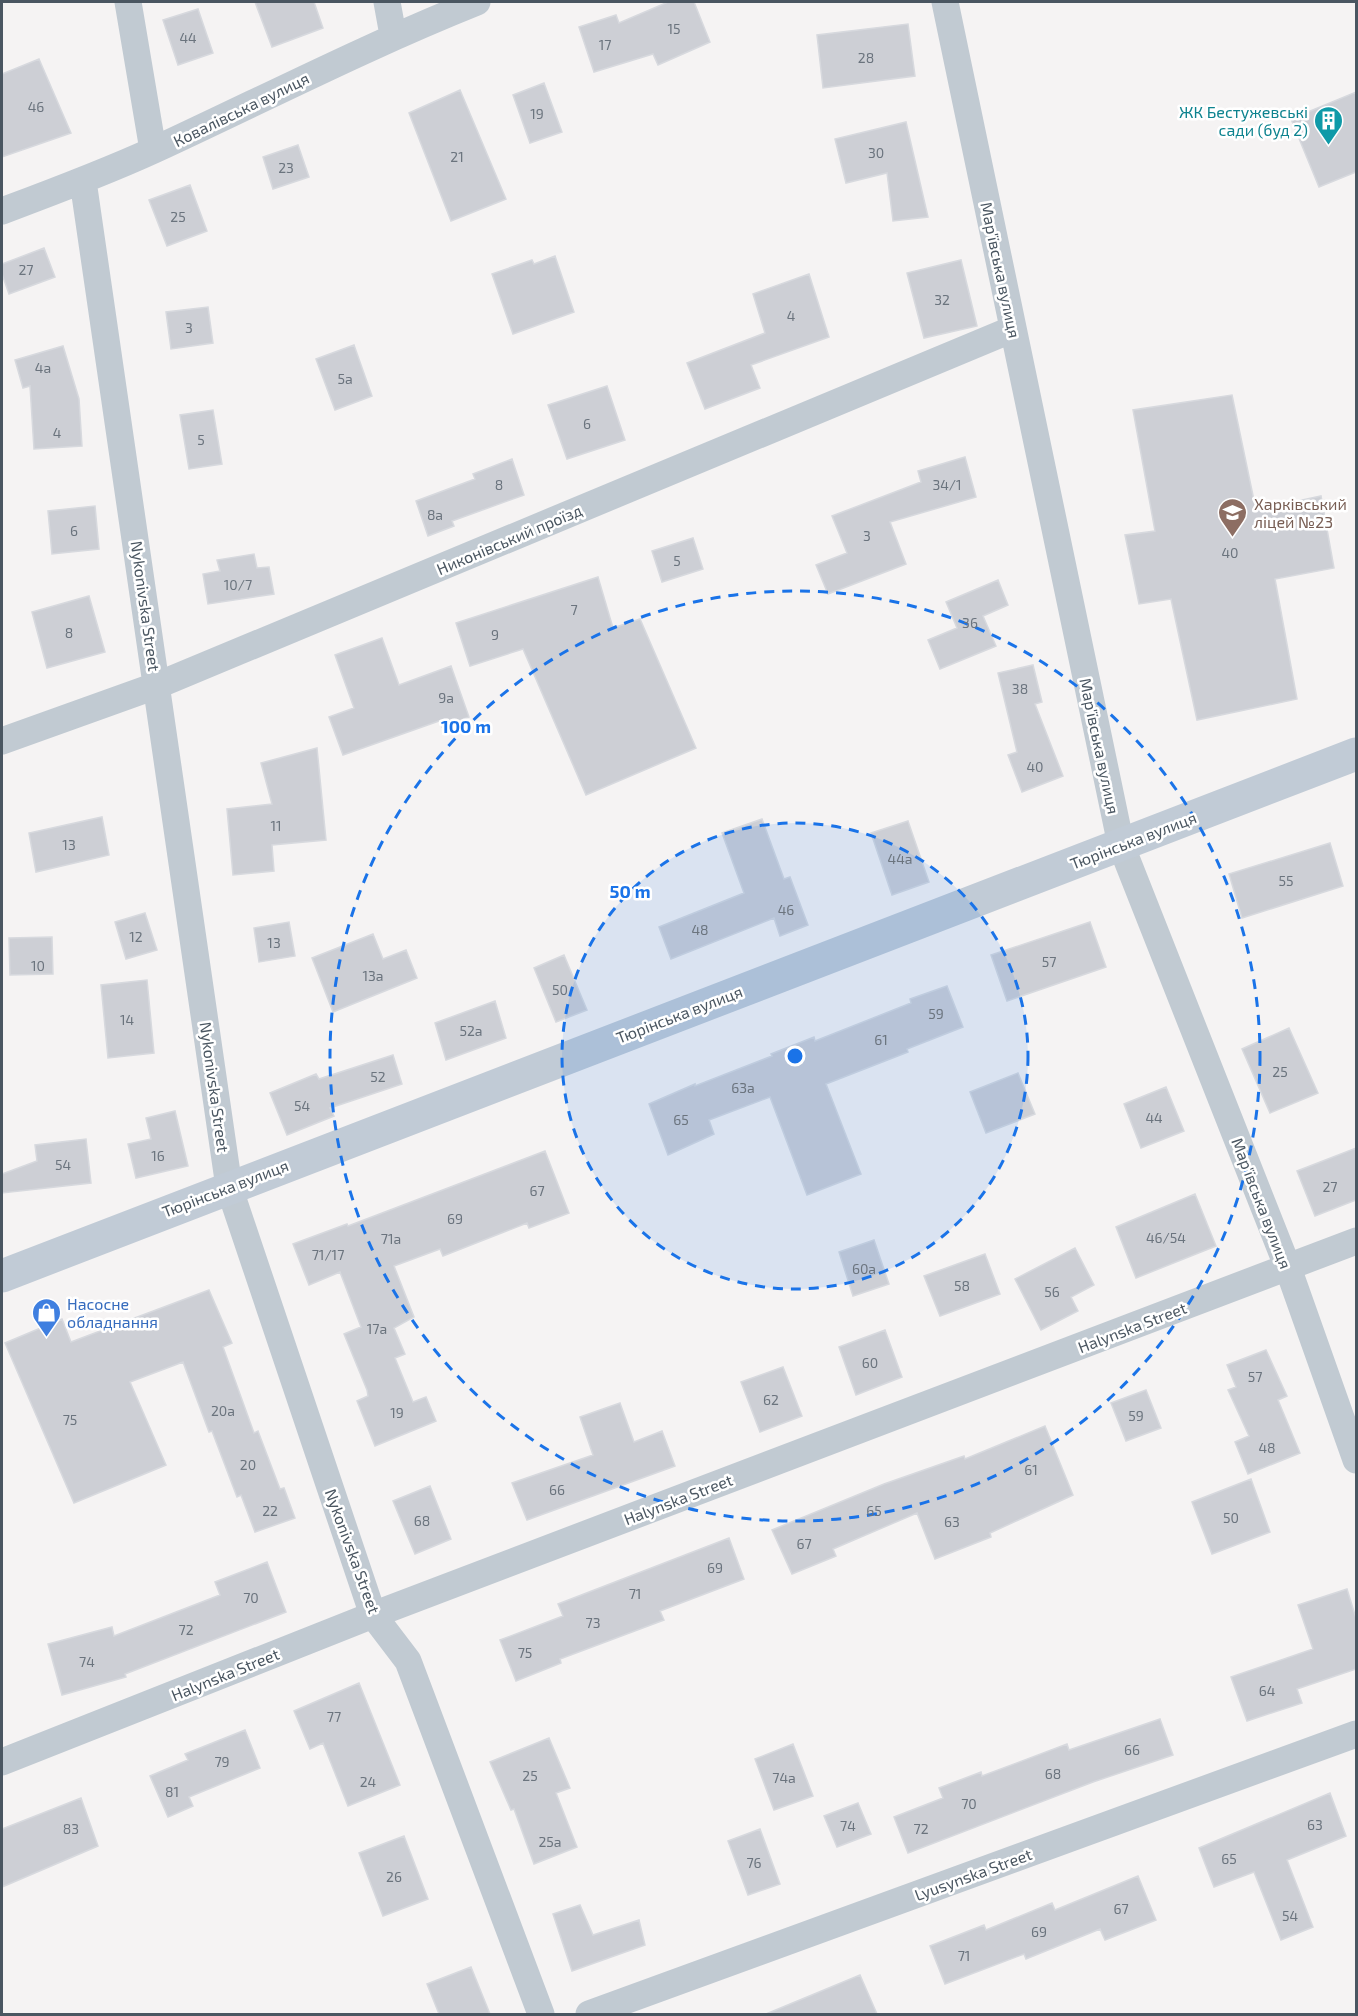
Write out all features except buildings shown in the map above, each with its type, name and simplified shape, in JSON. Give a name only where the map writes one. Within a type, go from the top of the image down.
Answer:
[{"type":"main road","name":"Тюрінська вулиця","points":[[2,1276],[1356,754]]},
{"type":"street","points":[[128,2],[153,150]]},
{"type":"street","points":[[387,2],[393,35]]},
{"type":"street","name":"Ковалівська вулиця","points":[[2,211],[84,181],[393,35],[477,2]]},
{"type":"street","name":"Мар'ївська вулиця","points":[[945,2],[1121,845],[1288,1268],[1356,1460]]},
{"type":"street","name":"Nykonivska Street","points":[[84,181],[229,1187],[373,1615],[408,1661],[541,2014]]},
{"type":"street","name":"Никонівський проїзд","points":[[2,741],[158,685],[1013,329]]},
{"type":"street","name":"Halynska Street","points":[[2,1762],[373,1615],[1356,1241]]},
{"type":"street","name":"Lyusynska Street","points":[[589,2014],[1356,1734]]},
{"type":"place","name":"ЖК Бестужевські сади (буд 2)","points":[[1329,146]]},
{"type":"place","name":"Харківський ліцей №23","points":[[1233,538]]},
{"type":"place","name":"Насосне обладнання","points":[[46,1338]]}]
